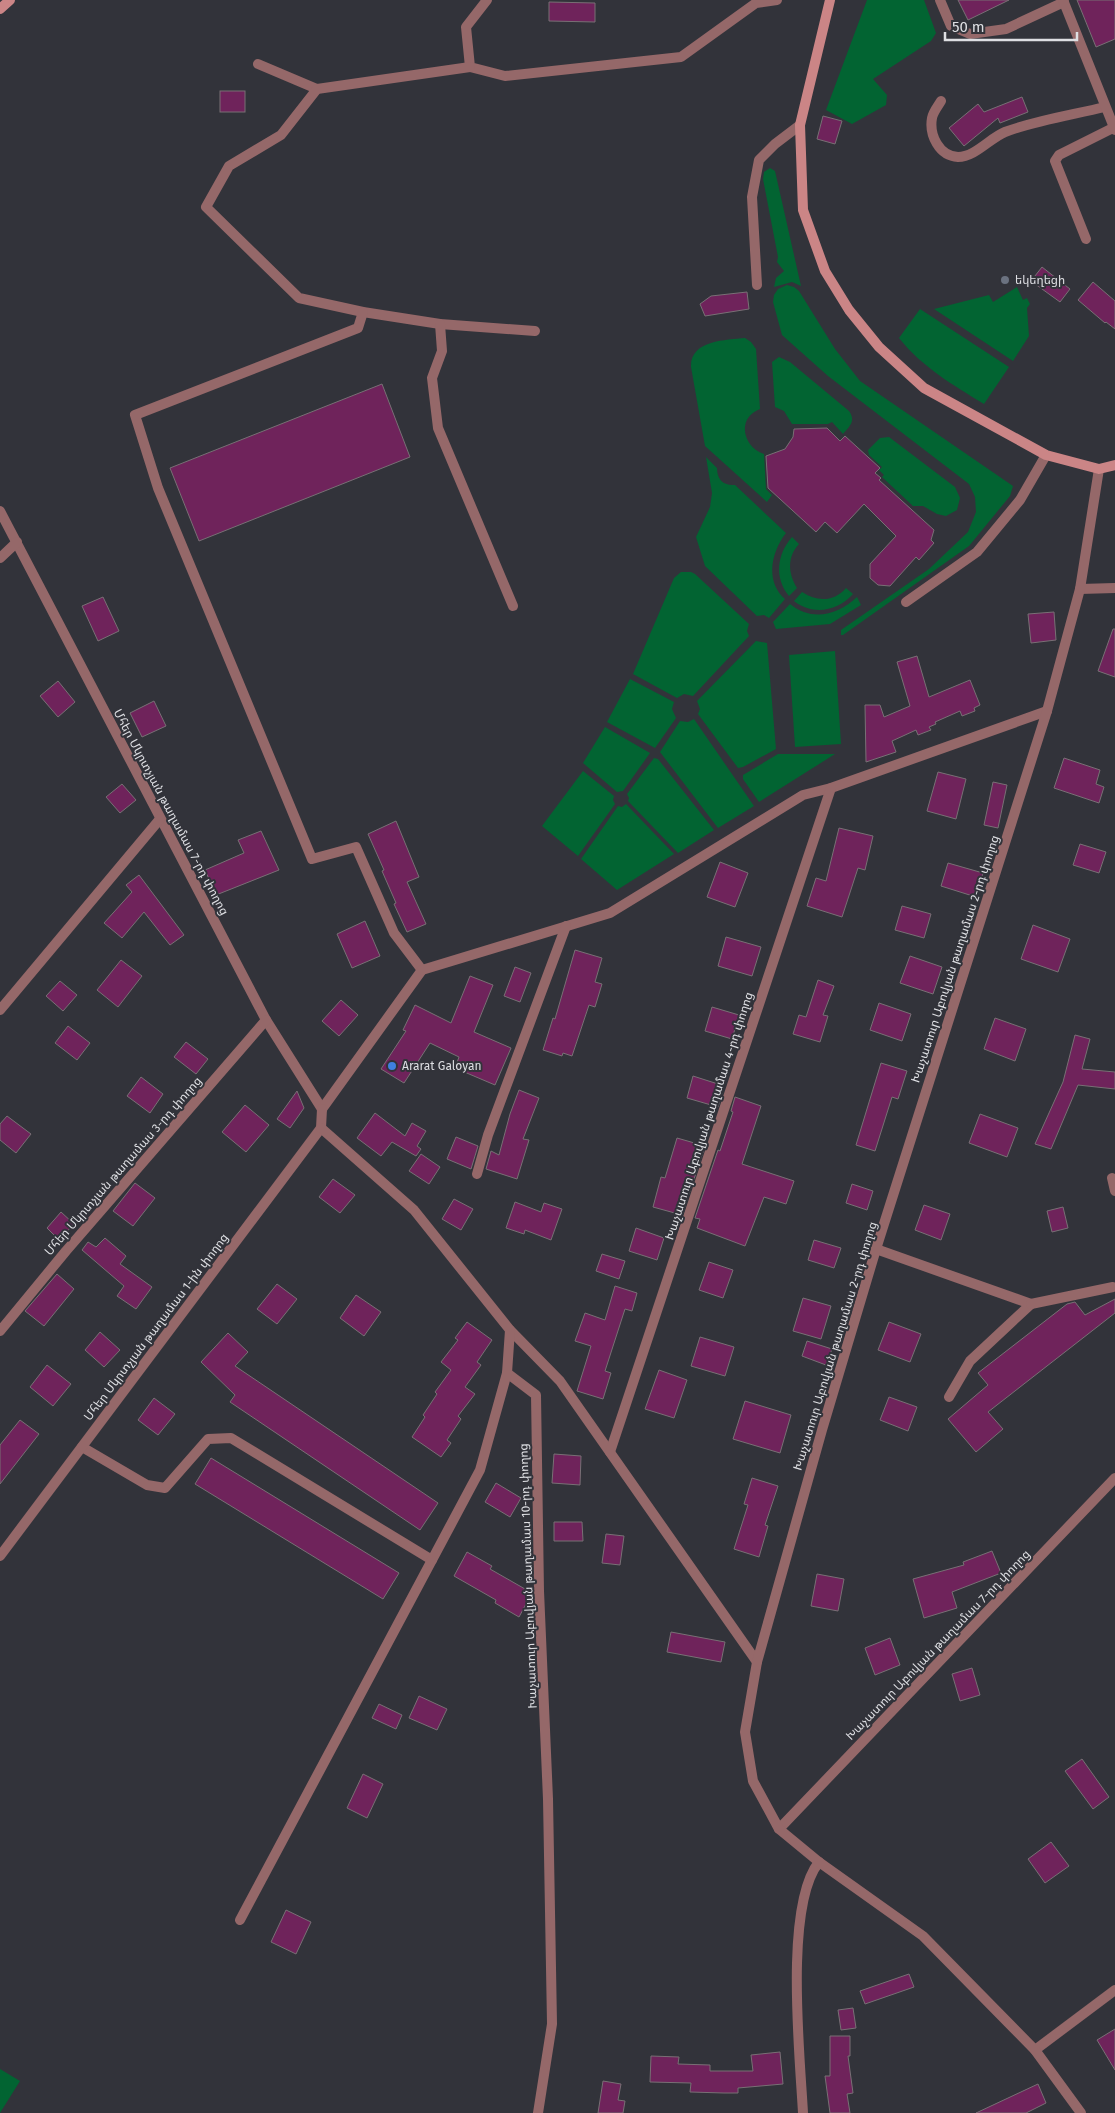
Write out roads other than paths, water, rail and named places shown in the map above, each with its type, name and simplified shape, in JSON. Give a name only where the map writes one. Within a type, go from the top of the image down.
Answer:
[{"type":"main road","points":[[0,9],[10,0]]},
{"type":"main road","points":[[830,0],[800,125],[803,210],[825,271],[849,310],[879,347],[924,388],[1046,454],[1099,469],[1115,465]]},
{"type":"street","points":[[470,67],[466,27],[487,0]]},
{"type":"street","points":[[258,64],[317,89],[470,67],[505,76],[681,57],[756,3],[778,0]]},
{"type":"street","points":[[940,0],[951,26],[970,34],[1006,29],[1063,1],[1114,128],[1059,156],[1055,161],[1086,239]]},
{"type":"street","points":[[317,89],[281,135],[229,166],[206,207],[299,298],[363,312],[440,324],[535,331]]},
{"type":"street","points":[[941,101],[932,117],[936,143],[943,152],[951,156],[961,157],[1004,133],[1038,122],[1105,108]]},
{"type":"street","points":[[757,285],[752,197],[759,160],[775,144],[800,125]]},
{"type":"street","points":[[363,312],[358,328],[135,415],[158,488],[312,859],[356,847],[394,933],[422,970]]},
{"type":"street","points":[[440,324],[442,351],[432,378],[438,428],[513,606]]},
{"type":"street","points":[[906,602],[977,552],[1020,500],[1046,454]]},
{"type":"street","name":"Խաչատուր Աբովյան թաղամաս 2-րդ փողոց","points":[[1081,2113],[1035,2050],[923,1936],[819,1862],[779,1829],[753,1782],[744,1732],[756,1662],[822,1430],[876,1249],[1046,711],[1080,589],[1099,469]]},
{"type":"street","name":"Մհեր Մկրտչյան թաղամաս 7-րդ փողոց","points":[[0,511],[266,1020],[322,1108]]},
{"type":"street","points":[[0,558],[17,542]]},
{"type":"street","points":[[1080,589],[1115,588]]},
{"type":"street","points":[[756,1662],[560,1381],[510,1330],[414,1210],[322,1128],[322,1108],[422,970],[610,913],[803,795],[831,788],[1046,711]]},
{"type":"street","name":"Խաչատուր Աբովյան թաղամաս 4-րդ փողոց","points":[[610,1452],[831,788]]},
{"type":"street","points":[[0,1010],[160,819]]},
{"type":"street","points":[[477,1174],[488,1135],[566,926]]},
{"type":"street","name":"Մհեր Մկրտչյան թաղամաս 3-րդ փողոց","points":[[0,1331],[72,1243],[266,1020]]},
{"type":"street","name":"Մհեր Մկրտչյան թաղամաս 1-ին փողոց","points":[[0,1556],[322,1128]]},
{"type":"street","points":[[1112,1178],[1115,1191]]},
{"type":"street","points":[[876,1249],[1031,1304],[1113,1287]]},
{"type":"street","points":[[949,1397],[970,1361],[1031,1304]]},
{"type":"street","points":[[240,1920],[480,1470],[507,1373],[510,1330]]},
{"type":"street","name":"Խաչատուր Աբովյան թաղամաս 10-րդ փողոց","points":[[507,1373],[536,1395],[539,1591],[548,1799],[552,2024],[538,2113]]},
{"type":"street","points":[[82,1447],[147,1486],[165,1488],[208,1439],[231,1438],[432,1560]]},
{"type":"street","name":"Խաչատուր Աբովյան թաղամաս 7-րդ փողոց","points":[[779,1829],[1115,1478]]},
{"type":"street","points":[[803,2113],[797,2004],[800,1926],[807,1881],[819,1862]]},
{"type":"street","points":[[1035,2050],[1115,1990]]},
{"type":"place","name":"եկեղեցի","points":[[1005,280]]},
{"type":"place","name":"Ararat Galoyan","points":[[392,1066]]}]
